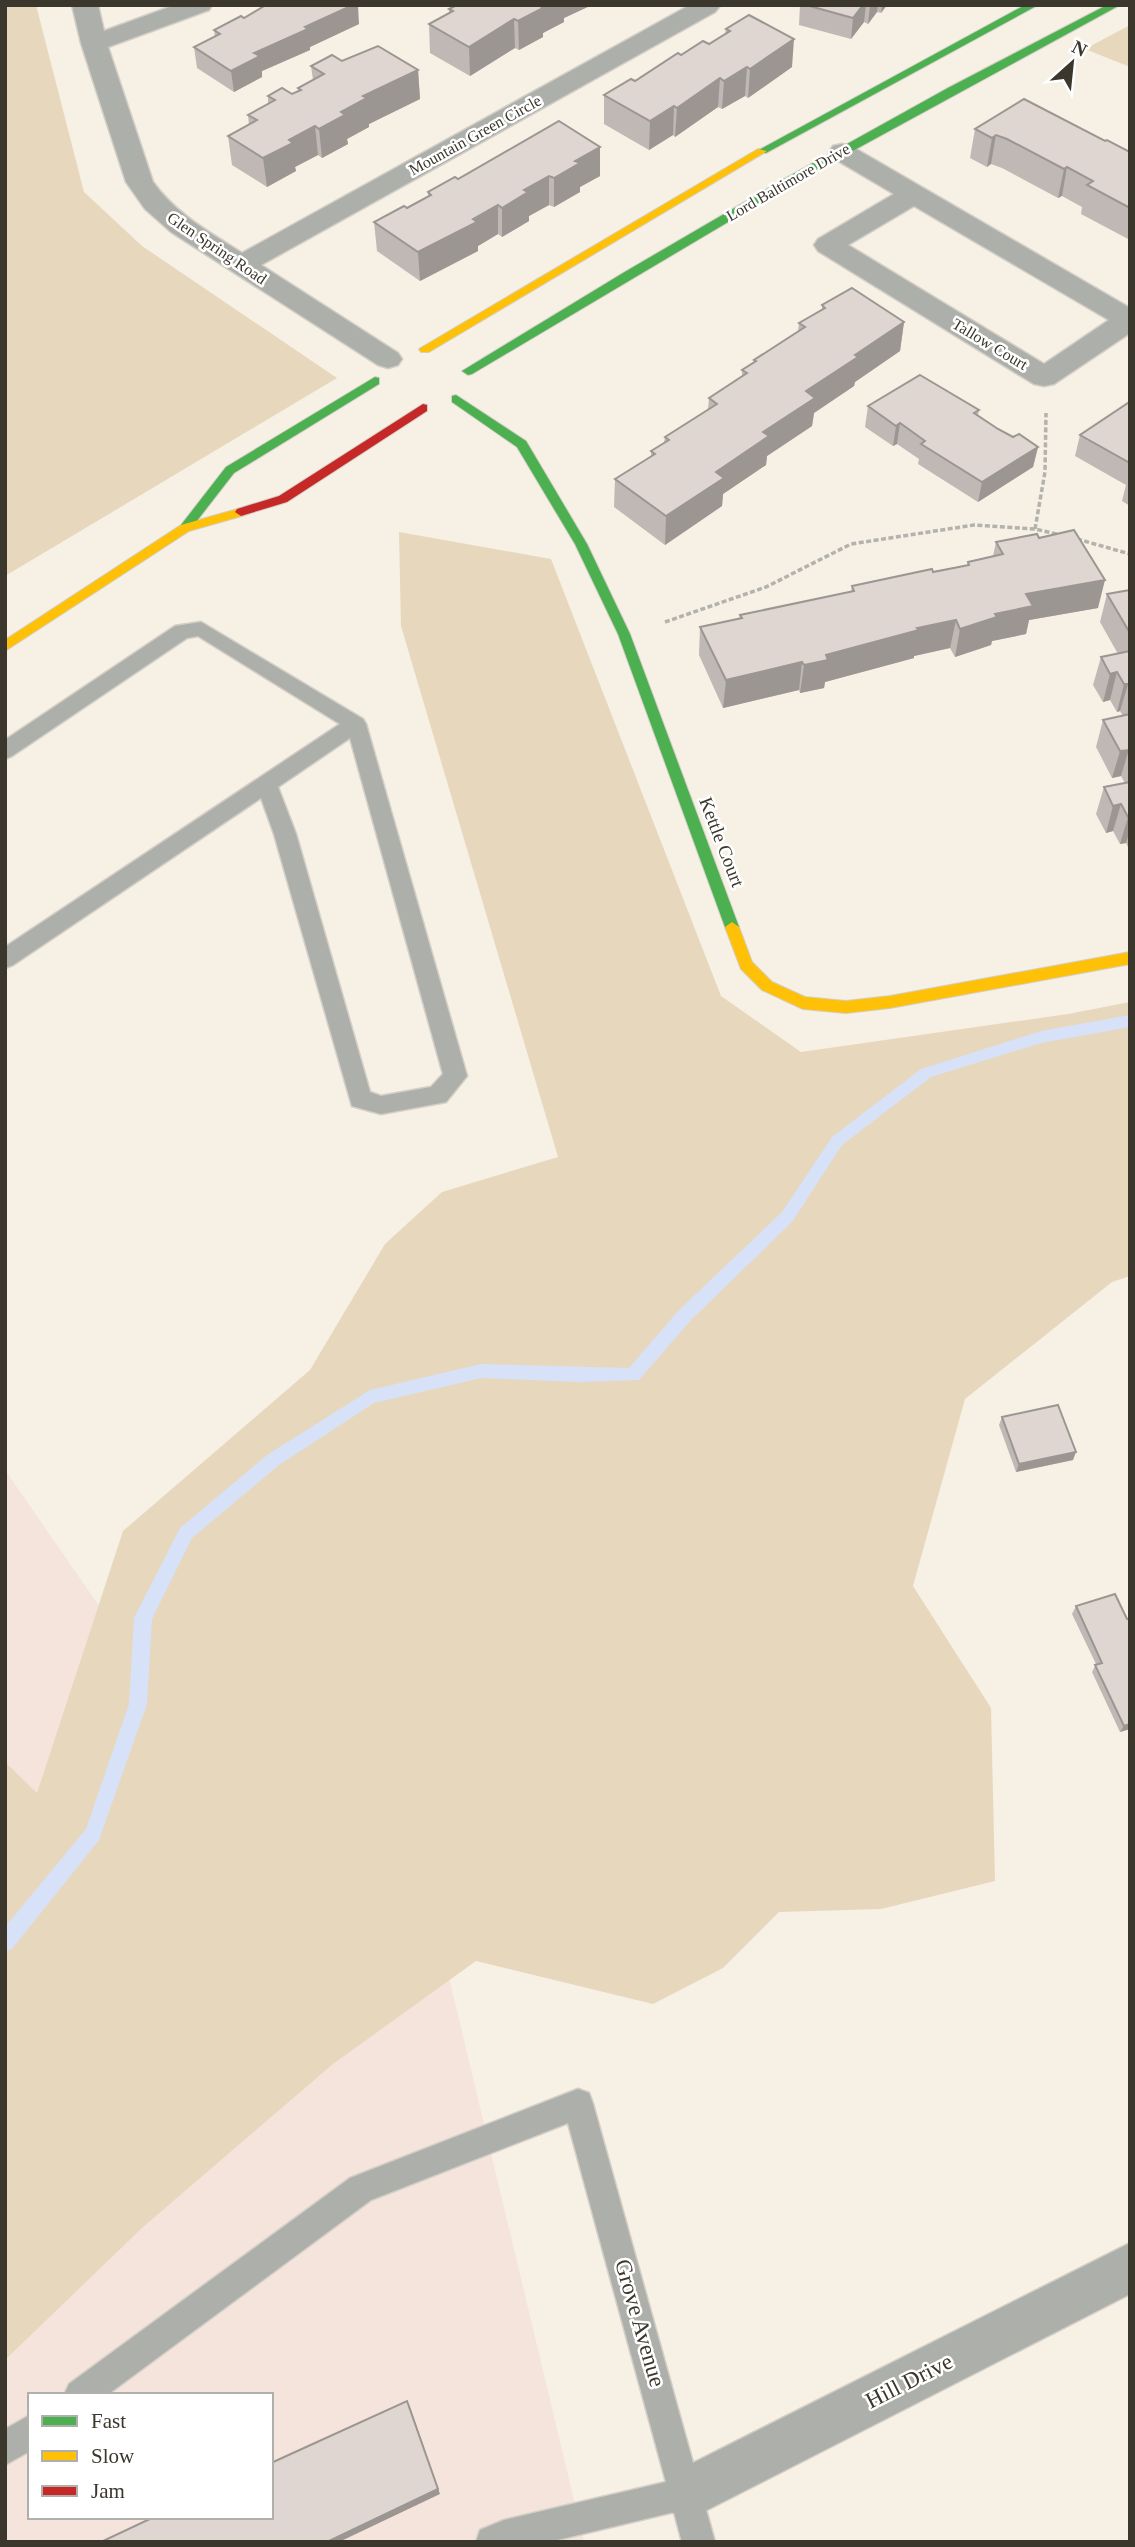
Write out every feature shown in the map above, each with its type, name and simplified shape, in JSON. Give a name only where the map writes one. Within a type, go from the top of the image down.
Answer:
[{"type":"main road","name":"Lord Baltimore Drive","points":[[185,528],[230,470],[400,358],[740,163],[1033,5]]},
{"type":"main road","name":"Lord Baltimore Drive","points":[[468,371],[656,257],[989,71],[1115,5]]},
{"type":"main road","points":[[453,355],[463,362],[468,371],[469,381],[465,391],[440,405],[390,401],[400,358],[453,355]]},
{"type":"main road","name":"Lord Baltimore Drive","points":[[5,646],[185,528],[283,499],[440,405]]},
{"type":"main road","name":"Kettle Court","points":[[440,405],[522,444],[581,544],[624,634],[746,965],[768,986],[803,1003],[846,1007],[890,1002],[1130,958]]},
{"type":"street","name":"Glen Spring Road","points":[[85,5],[94,43],[140,182],[155,203],[181,226],[241,265],[400,358]]},
{"type":"street","points":[[94,43],[200,5]]},
{"type":"street","name":"Mountain Green Circle","points":[[241,265],[706,7],[702,5]]},
{"type":"street","name":"Tallow Court","points":[[842,152],[914,194],[1129,320],[1044,377],[828,246],[914,194]]},
{"type":"street","name":"Hill Drive","points":[[687,2493],[1072,2299],[1130,2267]]},
{"type":"lane","points":[[5,751],[182,631],[201,629],[356,724],[455,1076],[438,1095],[381,1105],[360,1099],[285,834],[266,784]]},
{"type":"lane","points":[[5,959],[356,724]]},
{"type":"lane","name":"Grove Avenue","points":[[83,2393],[361,2189],[579,2104],[699,2542]]},
{"type":"lane","points":[[5,2449],[28,2432]]},
{"type":"lane","points":[[492,2542],[504,2536],[687,2493]]},
{"type":"path","points":[[1035,529],[1045,493],[1047,471],[1044,377]]},
{"type":"path","points":[[624,634],[755,591],[851,544],[909,533],[974,525],[1035,529],[1130,554]]},
{"type":"shaded area","points":[[5,5],[36,5],[84,192],[142,246],[337,378],[5,576]]},
{"type":"shaded area","points":[[1130,25],[1130,67],[1085,49]]},
{"type":"shaded area","points":[[399,532],[551,559],[721,996],[801,1052],[1068,1014],[1130,1002],[1130,1276],[1112,1282],[965,1399],[913,1586],[991,1708],[995,1881],[881,1909],[779,1912],[723,1968],[653,2004],[476,1961],[333,2064],[142,2228],[5,2360],[5,1762],[37,1793],[123,1531],[310,1370],[385,1244],[442,1192],[558,1157],[401,626]]},
{"type":"shaded area","points":[[5,1470],[310,1911],[434,1915],[584,2542],[5,2542]]},
{"type":"building","points":[[266,5],[353,5],[254,53],[260,56],[231,71],[194,47],[220,34],[214,30],[241,16],[244,18]]},
{"type":"building","points":[[457,5],[541,5],[543,8],[518,21],[514,19],[469,47],[429,24],[453,11],[449,9]]},
{"type":"building","points":[[806,5],[863,5],[853,18]]},
{"type":"building","points":[[749,15],[794,39],[750,69],[747,67],[724,81],[720,78],[677,108],[674,106],[650,121],[604,95],[631,79],[635,81],[678,53],[681,55],[703,41],[709,44],[730,31],[726,29]]},
{"type":"building","points":[[378,46],[418,70],[363,96],[367,98],[341,112],[345,115],[319,129],[315,126],[289,140],[293,143],[263,158],[228,136],[257,120],[248,115],[275,100],[268,96],[282,88],[292,94],[324,74],[311,66],[332,55],[342,61]]},
{"type":"building","points":[[1024,99],[1130,152],[1130,208],[1087,185],[1093,181],[1067,167],[1064,169],[1007,139],[996,135],[992,138],[975,129]]},
{"type":"building","points":[[559,121],[600,147],[575,161],[580,163],[554,178],[549,176],[524,190],[528,192],[502,208],[498,205],[473,219],[477,222],[418,252],[374,222],[431,195],[428,192],[455,177],[458,179]]},
{"type":"building","points":[[852,288],[904,322],[855,355],[858,357],[806,391],[815,398],[763,432],[769,436],[716,472],[724,478],[666,516],[615,479],[655,454],[651,451],[669,440],[665,437],[717,404],[709,398],[747,373],[742,370],[756,361],[754,360],[805,327],[799,323],[825,308],[822,305]]},
{"type":"building","points":[[920,375],[979,410],[974,413],[998,429],[1013,437],[1019,434],[1038,447],[982,482],[921,444],[925,441],[900,423],[896,426],[868,406]]},
{"type":"building","points":[[1130,404],[1130,463],[1080,435]]},
{"type":"building","points":[[1074,530],[1105,580],[1026,594],[1033,606],[995,614],[997,617],[960,629],[956,620],[917,628],[919,630],[826,655],[828,660],[804,665],[802,662],[726,680],[700,627],[742,618],[740,615],[854,591],[852,586],[932,569],[933,572],[969,565],[968,562],[1003,554],[996,542],[1037,534],[1039,538]]},
{"type":"building","points":[[1130,590],[1130,633],[1107,594]]},
{"type":"building","points":[[1130,651],[1130,686],[1124,684],[1117,672],[1110,674],[1101,657]]},
{"type":"building","points":[[1130,714],[1130,750],[1120,751],[1103,720]]},
{"type":"building","points":[[1130,782],[1128,817],[1121,804],[1113,806],[1104,787]]},
{"type":"building","points":[[1058,1405],[1076,1452],[1019,1464],[1002,1417]]},
{"type":"building","points":[[1115,1594],[1127,1619],[1130,1618],[1130,1724],[1124,1726],[1095,1665],[1102,1663],[1076,1606]]},
{"type":"building","points":[[407,2401],[438,2489],[327,2542],[101,2542],[150,2519],[273,2519],[273,2462]]},
{"type":"waterway","points":[[5,1942],[93,1834],[138,1704],[143,1618],[186,1533],[273,1460],[370,1397],[481,1371],[633,1375],[685,1315],[787,1217],[837,1141],[926,1073],[1041,1037],[1130,1021]]},
{"type":"traffic: fast","points":[[762,151],[1033,5]]},
{"type":"traffic: fast","points":[[468,371],[627,275],[869,136],[1115,5]]},
{"type":"traffic: fast","points":[[185,528],[230,470],[375,381]]},
{"type":"traffic: fast","points":[[456,399],[522,444],[581,544],[624,634],[732,927]]},
{"type":"traffic: slow","points":[[425,349],[762,151]]},
{"type":"traffic: slow","points":[[5,646],[185,528],[241,512]]},
{"type":"traffic: slow","points":[[732,927],[746,965],[767,986],[803,1003],[846,1007],[890,1002],[1130,958]]},
{"type":"traffic: jam","points":[[241,512],[283,499],[423,408]]}]
